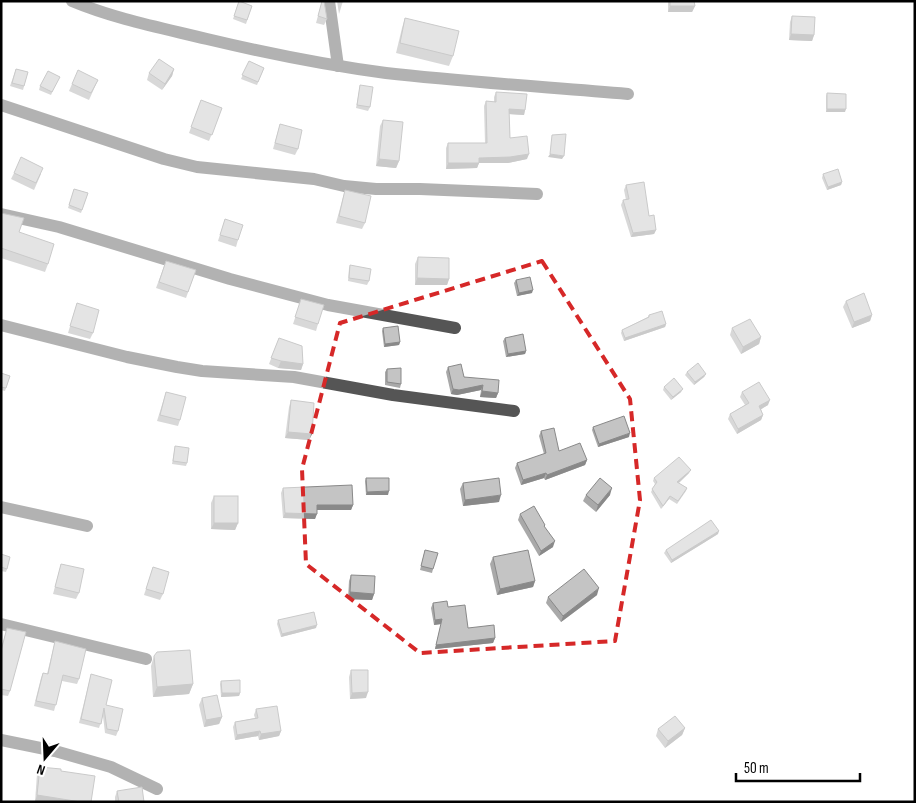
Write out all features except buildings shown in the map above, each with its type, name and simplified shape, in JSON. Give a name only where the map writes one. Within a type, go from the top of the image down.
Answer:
[{"type":"street","points":[[72,1],[90,9],[158,28],[283,56],[338,66],[387,73],[628,94]]},
{"type":"street","points":[[329,1],[338,66]]},
{"type":"street","points":[[1,105],[164,159],[197,167],[314,178],[344,186],[376,189],[537,194]]},
{"type":"street","points":[[1,214],[59,227],[230,279],[328,305],[455,328]]},
{"type":"street","points":[[1,325],[127,356],[202,371],[294,377],[393,395],[514,411]]},
{"type":"street","points":[[1,507],[87,526]]},
{"type":"street","points":[[1,624],[146,659]]},
{"type":"street","points":[[1,740],[55,751],[112,767],[157,789]]},
{"type":"highlighted area","points":[[542,261],[630,399],[640,500],[615,641],[420,653],[306,564],[302,469],[340,323]]}]
